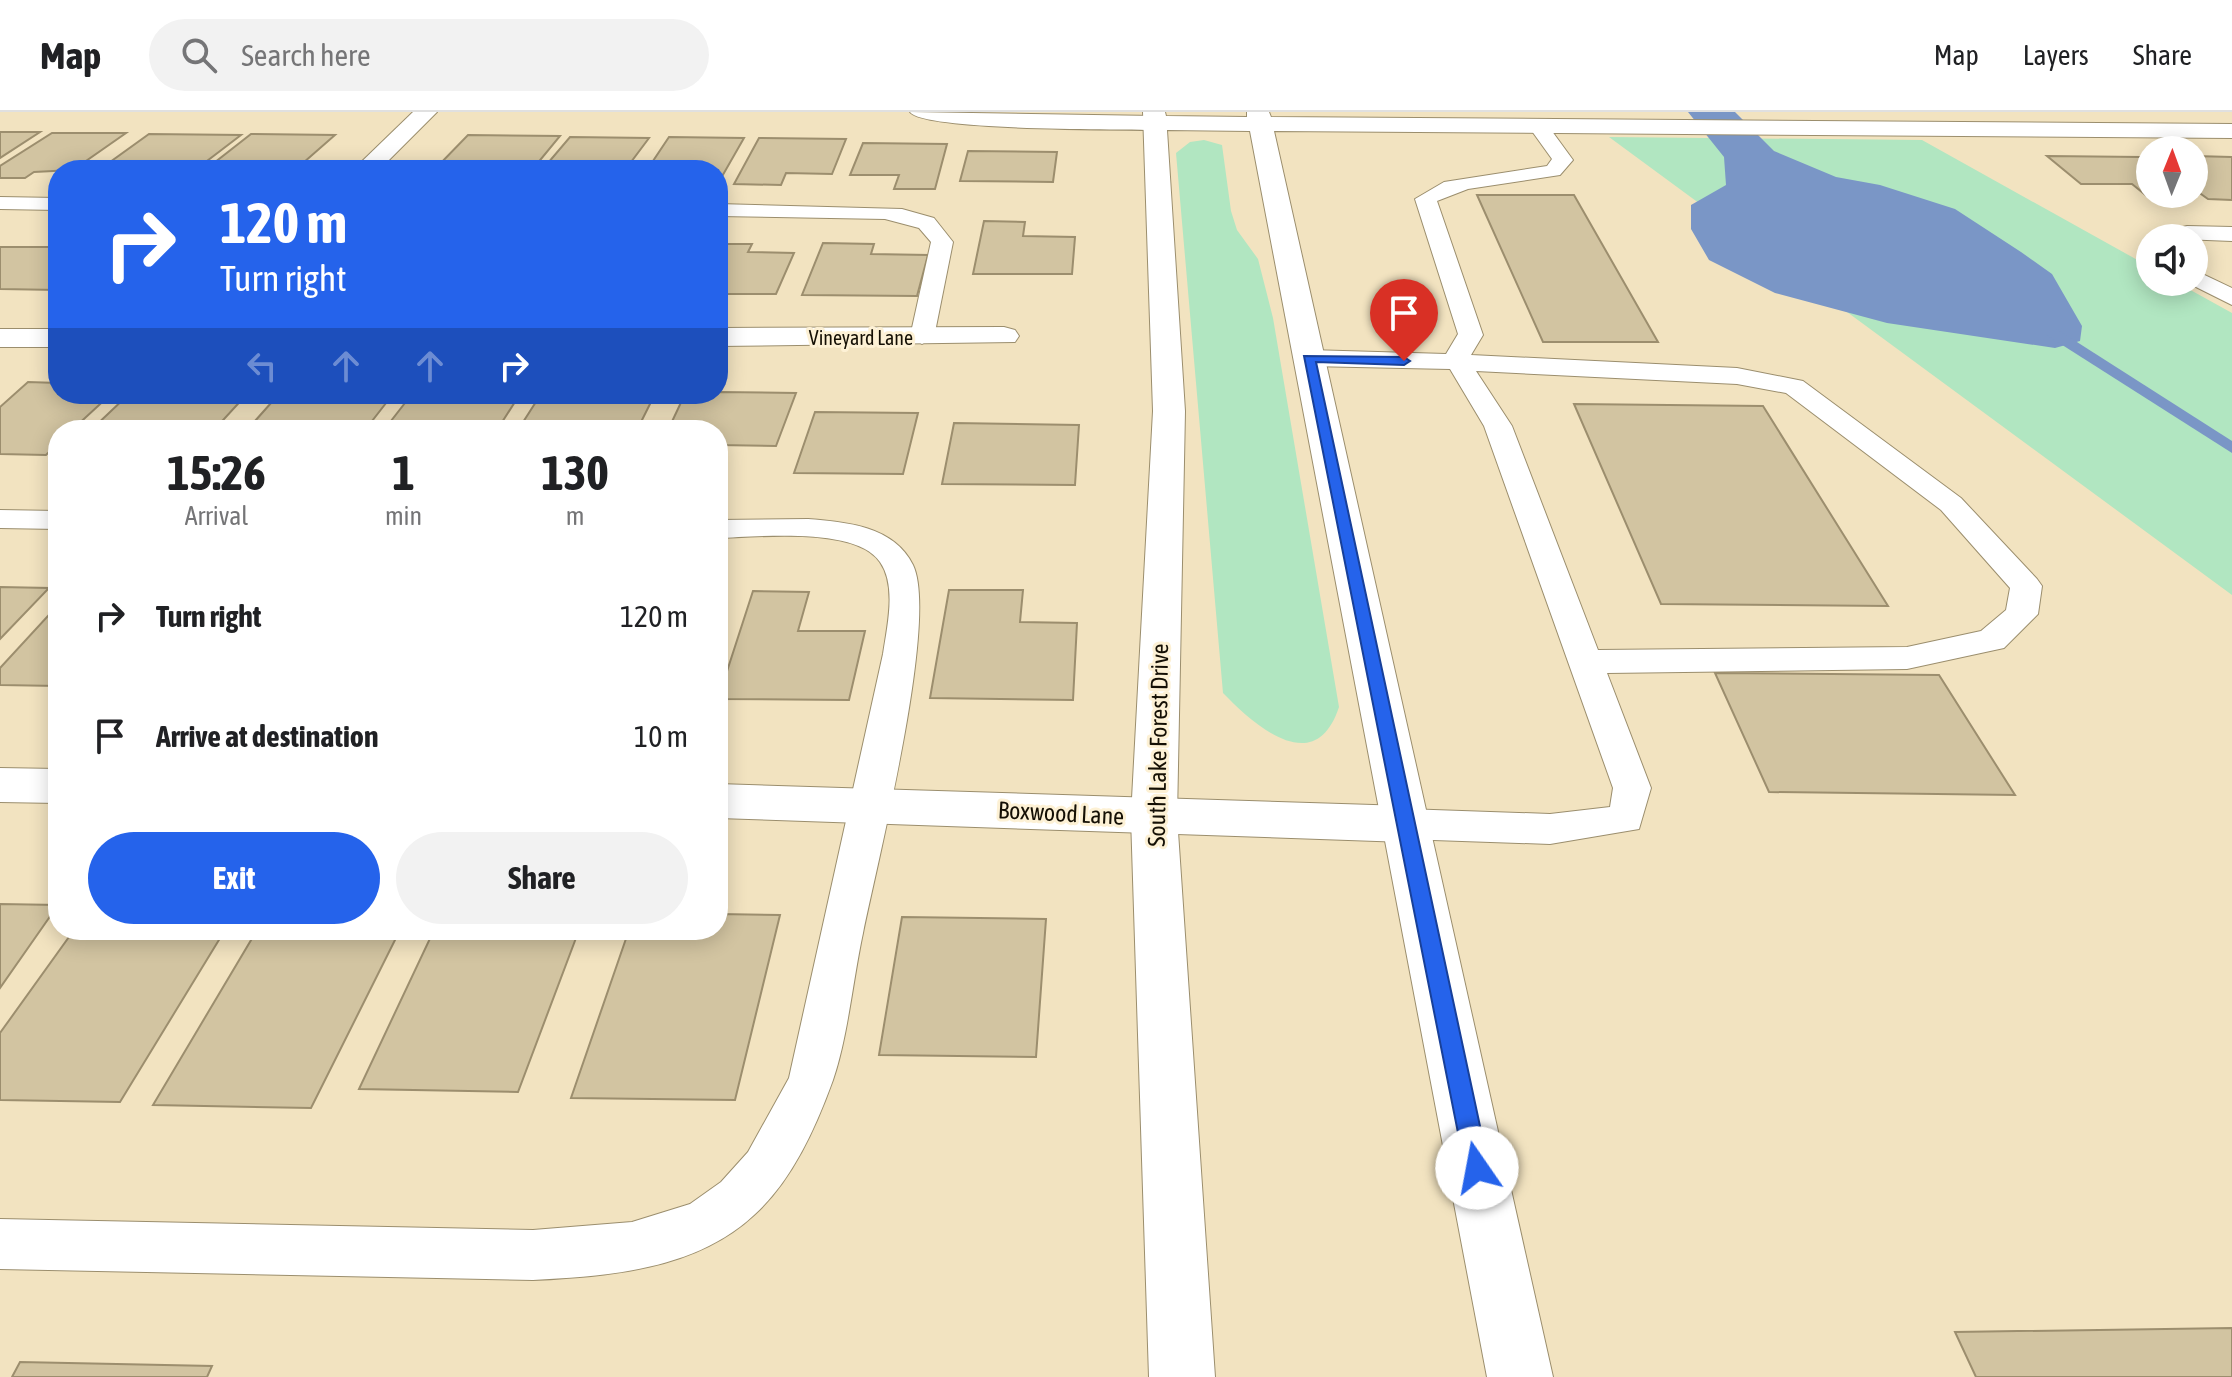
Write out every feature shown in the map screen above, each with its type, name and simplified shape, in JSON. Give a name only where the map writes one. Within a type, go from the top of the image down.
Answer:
[{"type":"main road","points":[[376,160],[426,112]]},
{"type":"main road","points":[[921,112],[995,120],[1259,118],[1539,127],[2232,131]]},
{"type":"main road","points":[[2006,112],[2029,129]]},
{"type":"main road","name":"South Lake Forest Drive","points":[[1154,118],[1169,411],[1154,817],[1182,1377]]},
{"type":"main road","points":[[1259,118],[1520,1377]]},
{"type":"main road","name":"Vineyard Lane","points":[[728,337],[1004,336]]},
{"type":"main road","points":[[0,338],[48,338]]},
{"type":"main road","points":[[0,785],[48,786]]},
{"type":"main road","name":"Boxwood Lane","points":[[728,801],[1405,824]]},
{"type":"lane","points":[[1405,824],[1550,829],[1626,819],[1632,788],[1498,426],[1458,362],[1459,349],[1471,335],[1426,199],[1434,192],[1463,184],[1553,171],[1563,160],[1539,127]]},
{"type":"lane","points":[[0,203],[48,204]]},
{"type":"lane","points":[[728,210],[885,213],[912,217],[930,226],[942,242],[922,337]]},
{"type":"lane","points":[[2208,233],[2232,234]]},
{"type":"lane","points":[[2208,285],[2232,298]]},
{"type":"lane","points":[[1309,358],[1737,376],[1794,387],[1951,504],[2026,586],[2022,614],[1992,640],[1907,658],[1586,662]]},
{"type":"lane","points":[[0,519],[48,520]]},
{"type":"lane","points":[[0,1244],[533,1255],[594,1253],[647,1244],[703,1224],[746,1192],[772,1159],[796,1118],[811,1078],[869,804],[902,625],[902,575],[889,553],[849,533],[728,529]]},
{"type":"green space","points":[[1609,137],[1922,140],[2136,259],[2136,296],[2201,296],[2232,313],[2232,595]]},
{"type":"green space","points":[[1204,140],[1222,145],[1231,211],[1237,230],[1258,259],[1273,318],[1339,707],[1328,729],[1315,740],[1300,743],[1267,731],[1223,693],[1176,153],[1190,142]]},
{"type":"water","points":[[1688,112],[1735,112],[1774,151],[1836,177],[1880,185],[1955,209],[2052,274],[2082,326],[2080,341],[2055,348],[1887,323],[1775,293],[1709,260],[1691,229],[1691,205],[1726,185],[1724,157]]},
{"type":"building","points":[[0,132],[40,132],[0,158]]},
{"type":"building","points":[[52,133],[126,133],[87,160],[48,160],[48,171],[34,172],[25,178],[0,178],[0,166]]},
{"type":"building","points":[[149,134],[241,135],[208,160],[113,160]]},
{"type":"building","points":[[251,134],[335,135],[306,160],[218,160]]},
{"type":"building","points":[[468,135],[560,136],[540,160],[444,160]]},
{"type":"building","points":[[570,137],[649,138],[632,160],[550,160]]},
{"type":"building","points":[[669,137],[744,138],[728,166],[728,160],[654,160]]},
{"type":"building","points":[[759,138],[846,139],[832,174],[786,173],[781,185],[734,184]]},
{"type":"building","points":[[863,143],[947,144],[935,189],[894,189],[899,175],[850,175]]},
{"type":"building","points":[[968,151],[1057,152],[1053,182],[960,181]]},
{"type":"building","points":[[2047,156],[2136,157],[2136,187],[2132,184],[2081,184]]},
{"type":"building","points":[[2208,156],[2232,157],[2232,200],[2208,199]]},
{"type":"building","points":[[1477,195],[1574,195],[1658,342],[1543,342]]},
{"type":"building","points":[[984,221],[1025,222],[1023,236],[1075,237],[1072,274],[973,274]]},
{"type":"building","points":[[823,243],[874,244],[871,254],[928,255],[917,296],[802,295]]},
{"type":"building","points":[[728,244],[752,244],[748,252],[794,253],[776,294],[728,294]]},
{"type":"building","points":[[0,247],[48,247],[48,290],[0,289]]},
{"type":"building","points":[[28,382],[48,383],[48,404],[100,404],[83,420],[48,420],[46,455],[0,454],[0,407]]},
{"type":"building","points":[[728,392],[796,393],[776,446],[728,445],[728,420],[673,420],[680,404],[728,404]]},
{"type":"building","points":[[118,404],[238,404],[223,420],[102,420]]},
{"type":"building","points":[[270,404],[385,404],[373,420],[256,420]]},
{"type":"building","points":[[404,404],[514,404],[503,420],[392,420]]},
{"type":"building","points":[[535,404],[650,404],[642,420],[524,420]]},
{"type":"building","points":[[1574,404],[1763,406],[1888,606],[1661,604]]},
{"type":"building","points":[[815,412],[918,413],[903,474],[794,473]]},
{"type":"building","points":[[954,423],[1079,425],[1075,485],[942,484]]},
{"type":"building","points":[[0,587],[48,588],[48,589],[0,639]]},
{"type":"building","points":[[949,590],[1023,590],[1020,622],[1077,623],[1073,700],[930,698]]},
{"type":"building","points":[[753,591],[809,592],[798,631],[865,631],[849,700],[728,699],[728,668]]},
{"type":"building","points":[[48,616],[48,686],[0,685],[0,668]]},
{"type":"building","points":[[1715,673],[1939,675],[2015,795],[1769,792]]},
{"type":"building","points":[[0,904],[48,905],[48,919],[0,988]]},
{"type":"building","points":[[728,914],[780,915],[735,1100],[571,1098],[626,940],[728,940]]},
{"type":"building","points":[[902,917],[1046,919],[1036,1057],[879,1055]]},
{"type":"building","points":[[67,940],[219,940],[120,1102],[0,1100],[0,1033]]},
{"type":"building","points":[[251,940],[395,940],[311,1108],[153,1105]]},
{"type":"building","points":[[429,940],[575,940],[518,1092],[359,1089]]},
{"type":"building","points":[[2232,1328],[2232,1377],[1976,1377],[1955,1332]]},
{"type":"building","points":[[20,1362],[212,1366],[207,1377],[12,1377]]},
{"type":"waterway","points":[[2050,331],[2232,448]]},
{"type":"route","points":[[1404,361],[1309,358],[1477,1168]]}]
